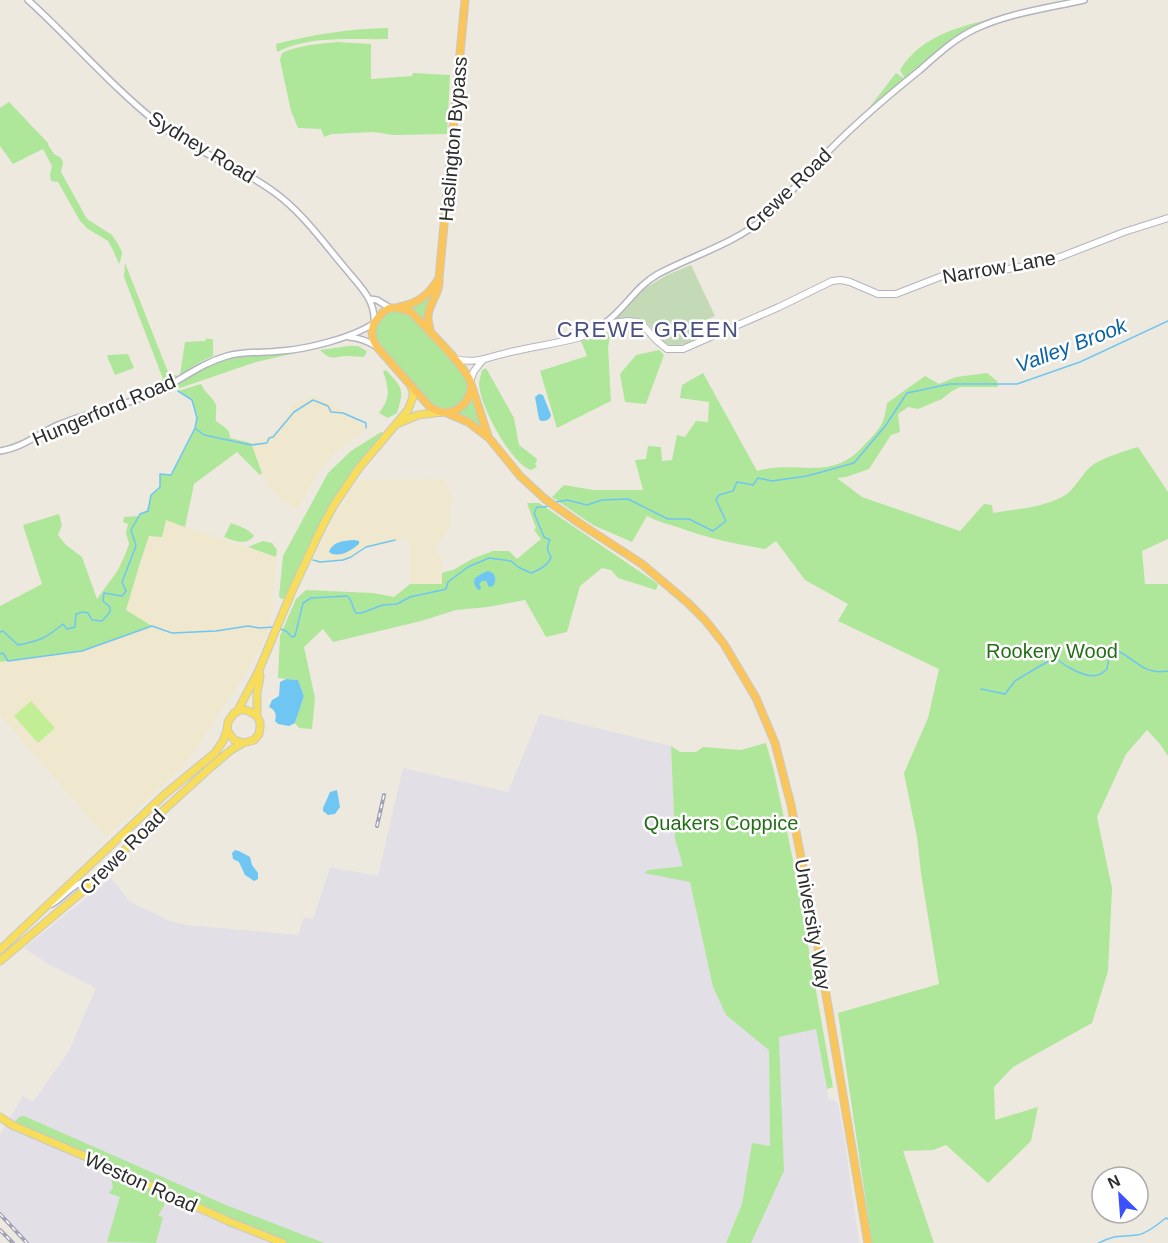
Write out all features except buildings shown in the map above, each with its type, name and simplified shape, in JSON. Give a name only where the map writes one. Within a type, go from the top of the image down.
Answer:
[{"type":"highway","name":"Haslington Bypass","points":[[431,334],[429,311],[438,291],[465,0]]},
{"type":"highway","points":[[377,347],[372,332],[373,323],[383,312],[422,299],[439,278]]},
{"type":"highway","name":"University Way","points":[[392,308],[411,312],[465,371],[489,438]]},
{"type":"highway","name":"University Way","points":[[377,347],[429,406],[436,411],[445,412],[468,422],[489,438],[511,466],[545,499],[666,582],[698,612],[728,648],[747,682],[775,743],[785,780],[800,850],[868,1243]]},
{"type":"highway","points":[[445,412],[459,409],[465,403],[470,393],[470,382]]},
{"type":"main road","name":"Narrow Lane","points":[[603,324],[638,322],[668,349],[683,350],[832,282],[841,280],[878,294],[896,294],[950,273],[987,273],[1052,259],[1168,218]]},
{"type":"main road","name":"Crewe Road","points":[[454,358],[469,362],[482,361],[511,352],[581,337],[603,324]]},
{"type":"main road","points":[[470,382],[474,371],[482,361]]},
{"type":"main road","points":[[259,670],[257,717],[260,724],[259,734],[251,742],[243,743],[234,740],[227,730],[229,719],[237,712],[259,670],[310,550],[331,511],[381,440],[408,410],[412,401],[411,386]]},
{"type":"main road","points":[[396,425],[418,415],[445,412]]},
{"type":"main road","points":[[237,712],[249,711],[257,717]]},
{"type":"main road","name":"Crewe Road","points":[[0,950],[164,795],[215,753],[227,730]]},
{"type":"main road","name":"Crewe Road","points":[[0,961],[92,881],[182,792],[231,750],[243,743]]},
{"type":"main road","name":"Weston Road","points":[[0,1117],[12,1125],[218,1217],[283,1243]]},
{"type":"street","name":"Sydney Road","points":[[28,0],[123,93],[163,127],[241,171],[290,205],[307,222],[370,298],[392,308]]},
{"type":"street","name":"Crewe Road","points":[[603,324],[639,288],[657,275],[735,239],[765,217],[820,159],[872,111],[962,36],[1010,16],[1084,0]]},
{"type":"street","points":[[370,298],[374,316],[373,323]]},
{"type":"street","name":"Hungerford Road","points":[[0,451],[17,447],[81,416],[152,394],[219,358],[229,355],[296,349],[347,337],[373,323]]},
{"type":"street","points":[[347,337],[359,338],[377,347]]},
{"type":"street","points":[[38,913],[60,899],[77,884],[92,881],[88,874],[90,864]]},
{"type":"shaded area","points":[[315,396],[333,404],[369,428],[338,450],[330,459],[317,475],[297,510],[283,501],[270,488],[251,443],[273,434],[286,418],[293,402]]},
{"type":"shaded area","points":[[444,479],[453,498],[450,507],[451,525],[436,548],[437,553],[441,554],[442,584],[410,584],[410,546],[407,540],[367,548],[348,560],[315,564],[317,550],[331,522],[358,480]]},
{"type":"shaded area","points":[[166,520],[276,557],[269,631],[254,660],[186,764],[106,837],[0,716],[0,662],[82,651],[151,626],[126,610],[149,536]]},
{"type":"shaded area","points":[[540,714],[671,746],[675,839],[684,866],[649,870],[690,881],[713,987],[726,1015],[769,1049],[770,1147],[752,1144],[742,1204],[726,1243],[28,1243],[0,1211],[0,1135],[23,1096],[33,1102],[69,1051],[96,988],[50,965],[24,948],[111,878],[130,902],[170,921],[187,925],[298,935],[304,917],[313,919],[330,867],[378,876],[403,768],[508,792]]},
{"type":"shaded area","points":[[816,1029],[829,1101],[833,1100],[838,1104],[859,1243],[751,1243],[784,1171],[779,1037]]},
{"type":"green space","points":[[1010,14],[962,36],[872,111],[869,108],[896,73],[905,79],[900,70],[922,46],[964,26]]},
{"type":"green space","points":[[388,28],[388,39],[317,41],[277,52],[276,44],[304,37]]},
{"type":"green space","points":[[337,42],[371,44],[371,79],[412,76],[413,73],[450,75],[447,134],[393,135],[374,132],[332,134],[324,137],[321,129],[298,128],[291,111],[280,60],[282,53],[316,44]]},
{"type":"green space","points":[[9,102],[49,144],[54,154],[61,158],[63,162],[61,172],[87,219],[112,235],[118,244],[122,252],[119,264],[108,241],[88,229],[80,221],[58,182],[51,181],[52,166],[43,149],[13,164],[0,146],[0,108]]},
{"type":"green space","points":[[125,263],[168,372],[178,376],[179,379],[229,355],[296,349],[296,353],[256,362],[177,389],[170,386],[152,394],[150,390],[163,379],[124,277]]},
{"type":"green space","points":[[691,265],[715,316],[690,327],[697,340],[669,345],[658,338],[642,319],[616,320],[616,317],[642,290],[667,275]]},
{"type":"green space","points":[[439,278],[430,307],[431,334],[465,371],[488,437],[475,426],[439,413],[373,339],[378,317],[383,312],[416,302]]},
{"type":"green space","points":[[611,331],[608,347],[611,401],[557,428],[540,371],[587,356],[581,341]]},
{"type":"green space","points":[[207,338],[213,339],[213,356],[180,375],[185,342],[205,341]]},
{"type":"green space","points":[[358,346],[367,351],[364,357],[333,358],[320,350]]},
{"type":"green space","points":[[659,350],[664,355],[646,404],[625,402],[620,374],[636,355]]},
{"type":"green space","points":[[128,354],[134,368],[115,375],[107,356]]},
{"type":"green space","points":[[486,368],[514,418],[519,445],[536,458],[537,467],[531,470],[523,465],[506,446],[485,406],[479,384],[482,370]]},
{"type":"green space","points":[[386,370],[399,385],[401,393],[397,413],[388,418],[379,413],[387,398],[388,388],[383,371]]},
{"type":"green space","name":"Rookery Wood","points":[[703,373],[757,471],[787,467],[828,467],[841,463],[853,455],[878,430],[884,419],[887,403],[925,376],[939,384],[956,377],[987,373],[997,381],[998,387],[960,387],[942,399],[918,409],[908,407],[898,414],[900,432],[891,435],[869,469],[837,478],[862,497],[960,531],[984,504],[992,505],[993,513],[1046,504],[1067,494],[1094,464],[1138,447],[1168,492],[1168,539],[1142,551],[1145,584],[1168,584],[1168,756],[1147,730],[1126,754],[1097,817],[1112,888],[1108,971],[1092,1023],[1013,1067],[994,1087],[995,1120],[1038,1107],[1031,1141],[988,1183],[946,1145],[933,1150],[903,1151],[934,1243],[872,1243],[838,1013],[939,984],[917,837],[904,773],[928,718],[939,669],[838,621],[848,604],[805,580],[776,541],[765,549],[744,545],[703,536],[647,516],[632,542],[593,525],[552,497],[564,485],[593,490],[643,490],[635,460],[646,459],[648,446],[661,447],[662,461],[672,460],[677,435],[685,437],[696,421],[708,422],[709,402],[680,398],[682,385]]},
{"type":"green space","points":[[201,384],[216,405],[216,421],[228,430],[230,438],[251,443],[262,473],[260,475],[237,452],[194,484],[185,527],[166,520],[162,537],[149,536],[126,610],[152,626],[82,651],[0,662],[0,606],[42,584],[23,525],[59,514],[62,525],[58,535],[66,545],[82,557],[97,599],[118,570],[129,544],[126,533],[128,524],[123,522],[124,517],[139,516],[147,511],[151,495],[160,487],[160,474],[171,475],[195,428],[197,418],[192,400],[178,391]]},
{"type":"green space","points":[[381,432],[383,433],[349,477],[286,598],[281,599],[279,596],[283,556],[328,473],[351,451]]},
{"type":"green space","points":[[527,503],[539,503],[658,584],[656,590],[618,578],[611,570],[602,568],[580,586],[567,632],[546,637],[525,600],[456,610],[421,621],[333,642],[323,629],[304,647],[315,698],[312,729],[299,728],[295,723],[304,696],[298,680],[278,678],[280,636],[296,599],[306,590],[373,593],[394,597],[410,584],[442,584],[442,573],[493,551],[509,551],[517,559],[541,539],[534,530],[536,528]]},
{"type":"green space","points":[[231,523],[254,536],[244,542],[224,537]]},
{"type":"green space","points":[[263,541],[272,543],[277,550],[276,557],[248,547]]},
{"type":"green space","points":[[31,701],[55,728],[38,743],[14,716]]},
{"type":"green space","name":"Quakers Coppice","points":[[766,743],[793,860],[833,1087],[827,1089],[816,1029],[779,1037],[784,1171],[751,1243],[726,1243],[742,1204],[752,1143],[770,1146],[769,1050],[726,1015],[713,987],[690,882],[644,873],[648,870],[683,866],[675,839],[671,746],[680,752],[696,752],[703,747],[741,750]]},
{"type":"green space","points":[[24,1116],[226,1205],[324,1243],[283,1243],[170,1195],[158,1216],[163,1217],[156,1243],[107,1242],[120,1197],[109,1193],[113,1188],[110,1172],[113,1169],[12,1125],[19,1117]]},
{"type":"water","points":[[539,394],[543,395],[551,415],[550,418],[541,421],[535,397]]},
{"type":"water","points":[[359,541],[359,544],[353,549],[340,554],[329,552],[336,544]]},
{"type":"water","points":[[488,571],[495,576],[493,586],[489,587],[486,581],[482,581],[479,584],[480,590],[477,589],[474,583],[475,578]]},
{"type":"water","points":[[286,679],[298,680],[304,696],[295,723],[289,726],[278,724],[275,721],[276,716],[273,709],[269,707],[272,700],[279,696],[280,682]]},
{"type":"water","points":[[337,790],[340,807],[335,814],[328,815],[323,808],[330,792]]},
{"type":"water","points":[[235,850],[250,857],[258,873],[258,879],[254,881],[245,875],[239,862],[233,859],[232,853]]},
{"type":"waterway","name":"Valley Brook","points":[[556,502],[567,500],[587,505],[602,500],[628,499],[668,519],[689,519],[713,531],[726,521],[716,500],[719,495],[733,491],[737,482],[753,485],[758,478],[772,481],[807,476],[854,463],[886,425],[907,393],[950,384],[1017,384],[1080,362],[1168,321]]},
{"type":"waterway","points":[[0,632],[3,631],[18,645],[42,638],[63,624],[67,629],[75,627],[76,614],[88,613],[92,620],[102,621],[110,612],[110,607],[103,601],[104,593],[122,596],[126,591],[122,582],[136,546],[131,530],[140,514],[148,511],[151,495],[160,487],[160,474],[171,475],[195,428],[197,418],[192,400],[178,391]]},
{"type":"waterway","points":[[196,429],[204,435],[251,445],[267,443],[294,412],[313,400],[328,406],[331,412],[343,413],[366,423],[366,428]]},
{"type":"waterway","name":"Valley Brook","points":[[278,628],[286,631],[292,637],[295,636],[303,603],[311,598],[347,596],[356,613],[361,613],[383,605],[397,604],[410,597],[446,589],[448,582],[468,567],[489,558],[511,561],[531,573],[546,565],[551,557],[547,548],[550,540],[544,537],[534,513],[537,507],[549,505]]},
{"type":"waterway","points":[[313,560],[320,562],[343,560],[366,547],[395,540]]},
{"type":"waterway","name":"Valley Brook","points":[[0,654],[3,653],[8,661],[82,651],[152,626],[172,633],[216,631],[248,626],[274,627]]},
{"type":"waterway","points":[[981,689],[1005,694],[1015,681],[1055,658],[1082,673],[1099,675],[1107,669],[1109,657],[1118,651],[1146,669],[1159,672],[1168,671]]},
{"type":"waterway","points":[[1099,1243],[1114,1237],[1141,1234],[1166,1218],[1168,1219]]},
{"type":"railway","points":[[377,826],[384,795]]},
{"type":"railway","points":[[0,1214],[27,1243]]},
{"type":"railway","points":[[0,1230],[13,1243]]},
{"type":"district","name":"CREWE GREEN","points":[[648,329]]}]
